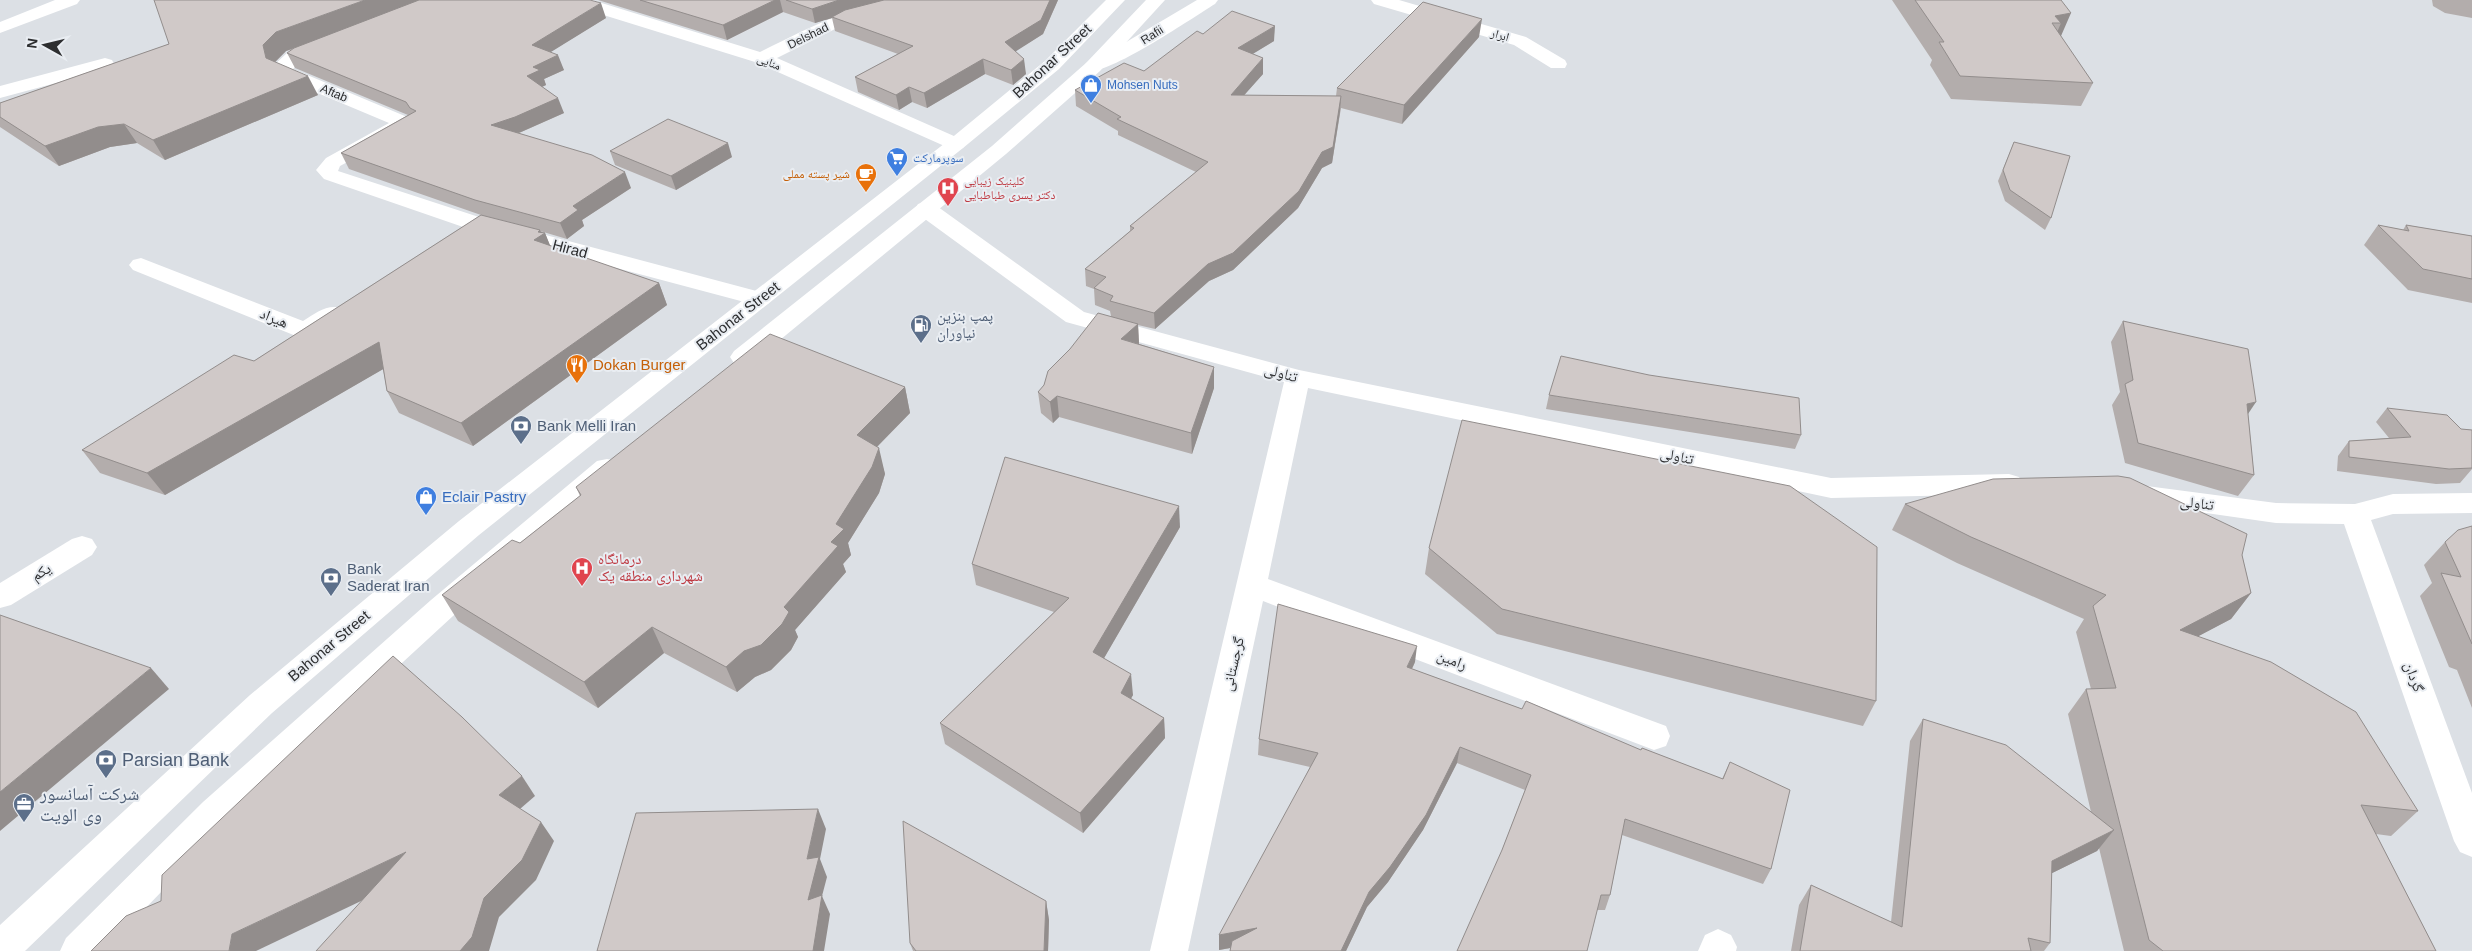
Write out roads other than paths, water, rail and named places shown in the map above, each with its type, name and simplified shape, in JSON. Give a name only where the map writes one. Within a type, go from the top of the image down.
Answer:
[{"type":"street","points":[[0,28],[71,0]]},
{"type":"street","name":"منایی","points":[[574,0],[762,58],[956,144]]},
{"type":"street","name":"Delshad","points":[[762,58],[840,19],[912,0]]},
{"type":"street","name":"Bahonar Street","points":[[0,950],[268,698],[469,528],[956,144],[1052,65],[1116,0]]},
{"type":"street","name":"Bahonar Street","points":[[726,371],[999,150],[1093,67],[1156,0]]},
{"type":"street","name":"Rafii","points":[[1093,67],[1113,58],[1209,0]]},
{"type":"street","name":"ابرار","points":[[1380,0],[1520,41],[1558,64]]},
{"type":"street","name":"Hirad","points":[[340,39],[294,57],[284,65],[284,72],[405,124],[332,162],[327,170],[332,175],[474,223],[760,299]]},
{"type":"street","points":[[0,92],[105,64]]},
{"type":"street","name":"تناولی","points":[[926,209],[1075,317],[1298,378],[1831,488],[2034,484]]},
{"type":"street","points":[[450,238],[474,223]]},
{"type":"street","name":"هیراد","points":[[141,265],[305,331],[353,300]]},
{"type":"street","name":"گرجستانی","points":[[1169,951],[1298,378]]},
{"type":"street","points":[[79,951],[222,806],[442,608],[626,452]]},
{"type":"street","name":"تناولی","points":[[2120,492],[2276,513],[2355,514],[2393,504],[2472,503]]},
{"type":"street","name":"گردان","points":[[2355,514],[2472,841]]},
{"type":"street","name":"یکم","points":[[0,597],[82,547]]},
{"type":"street","name":"رامین","points":[[1250,585],[1654,736]]},
{"type":"place","name":"Mohsen Nuts","points":[[1091,104]]},
{"type":"place","name":"سوپرمارکت","points":[[897,177]]},
{"type":"place","name":"شیر پسته مملی","points":[[866,193]]},
{"type":"place","name":"کلینیک زیبایی دکتر یسری طباطبایی","points":[[948,207]]},
{"type":"place","name":"پمپ بنزین نیاوران","points":[[921,344]]},
{"type":"place","name":"Dokan Burger","points":[[577,384]]},
{"type":"place","name":"Bank Melli Iran","points":[[521,445]]},
{"type":"place","name":"Eclair Pastry","points":[[426,516]]},
{"type":"place","name":"درمانگاه شهرداری منطقه یک","points":[[582,587]]},
{"type":"place","name":"Bank Saderat Iran","points":[[331,597]]},
{"type":"place","name":"Parsian Bank","points":[[106,779]]},
{"type":"place","name":"شرکت آسانسور وی الویت","points":[[24,823]]}]
